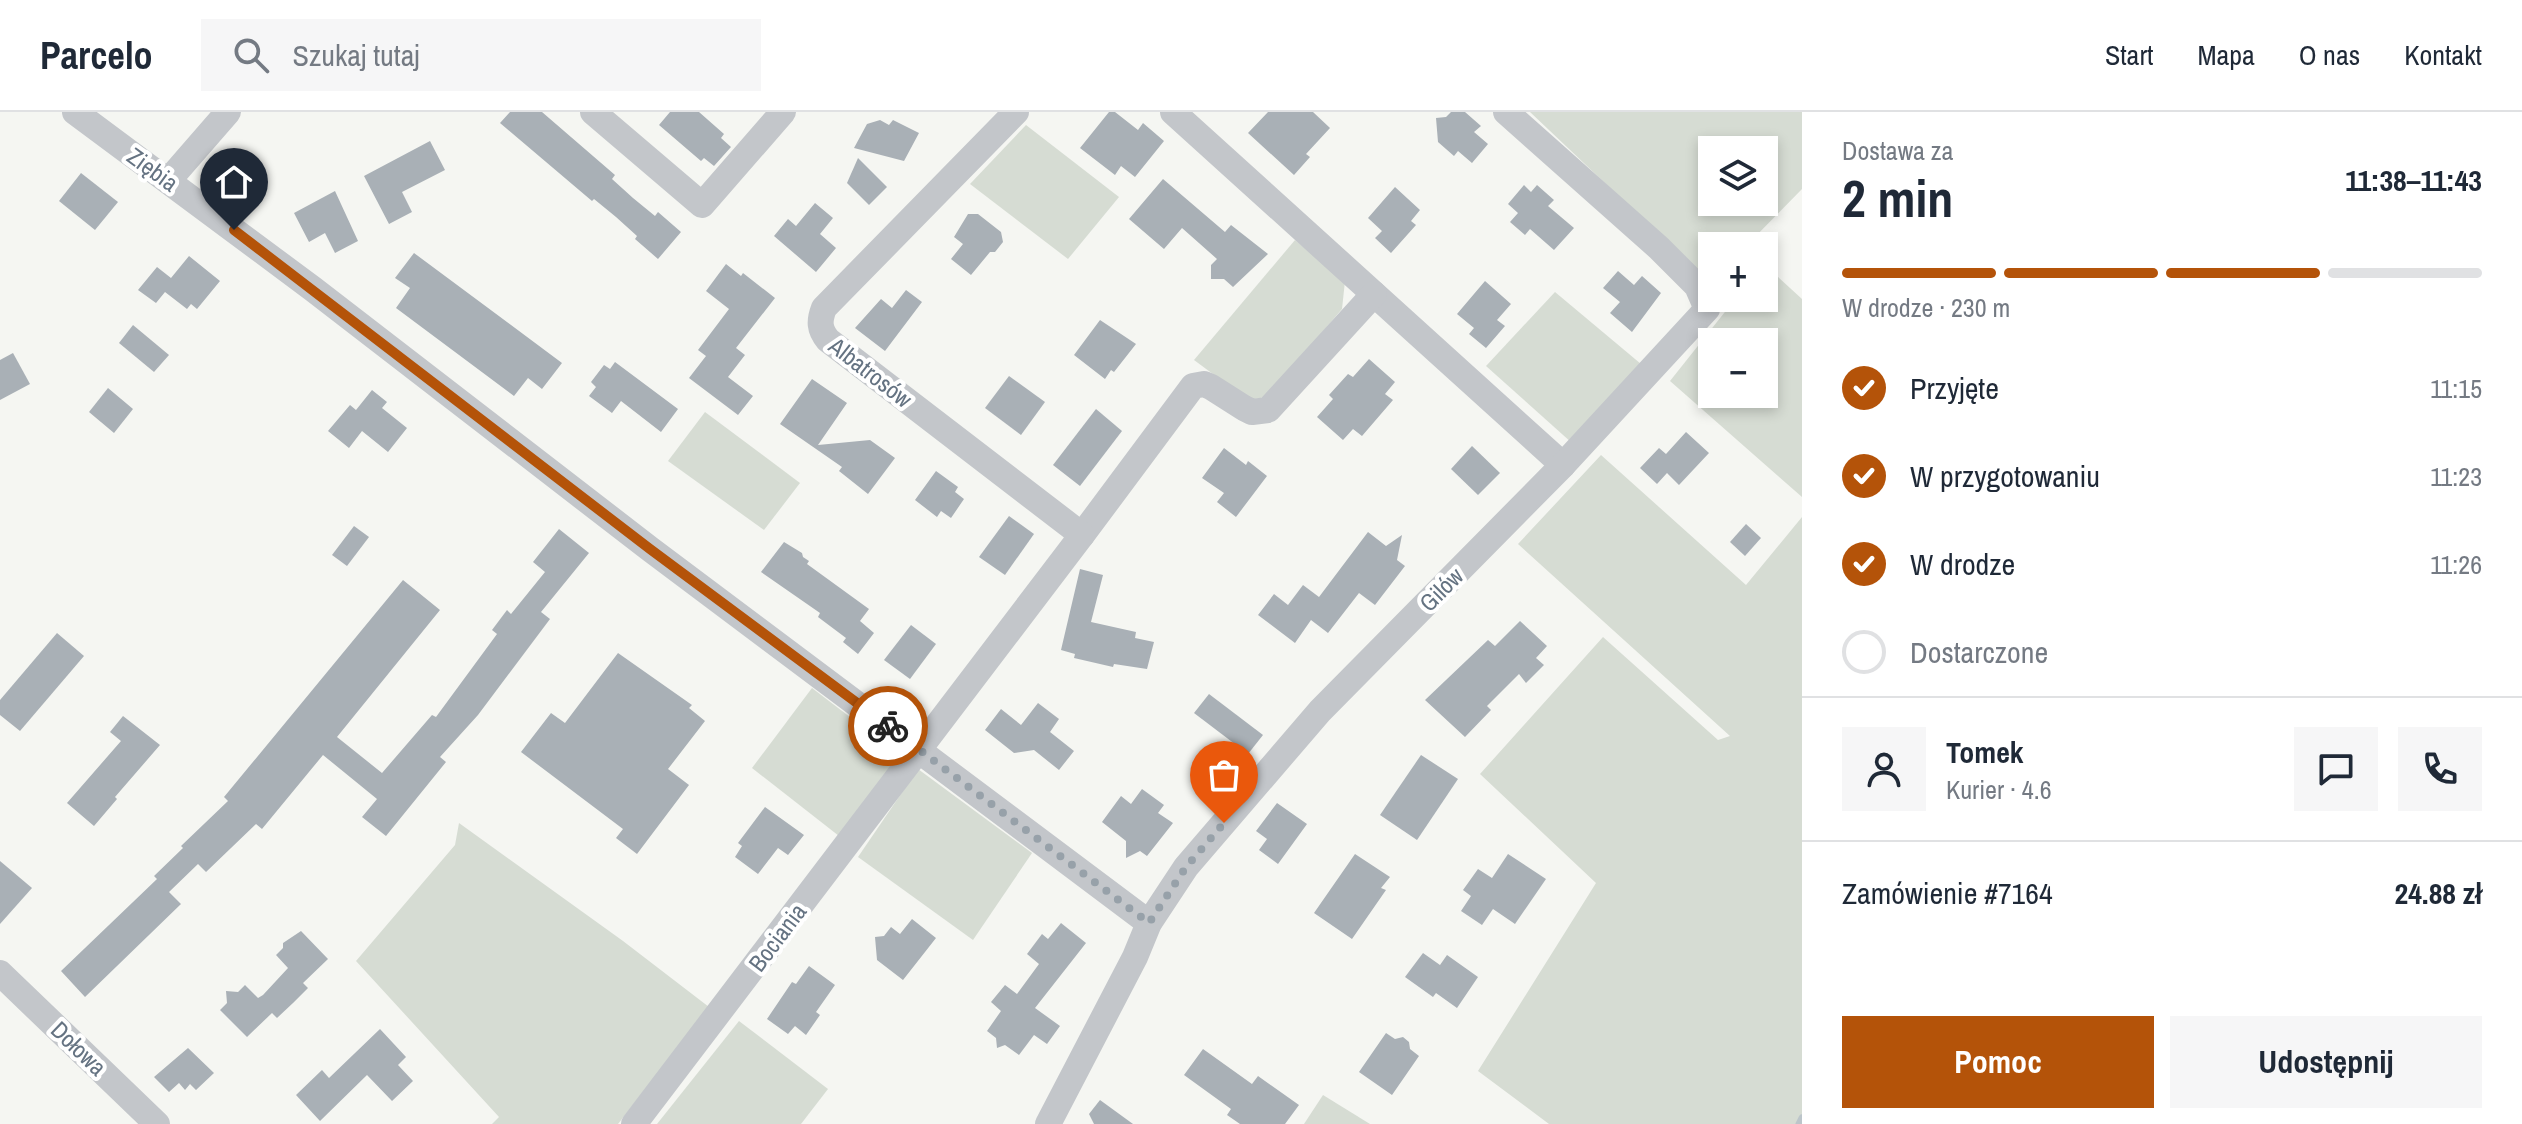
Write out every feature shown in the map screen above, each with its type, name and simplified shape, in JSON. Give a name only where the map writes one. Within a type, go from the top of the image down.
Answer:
[{"type":"street","name":"Ziębia","points":[[75,112],[1149,923]]},
{"type":"street","points":[[168,181],[228,112]]},
{"type":"street","points":[[593,112],[702,205],[783,112]]},
{"type":"street","name":"Albatrosów","points":[[1016,112],[824,308],[820,319],[821,332],[1082,535]]},
{"type":"street","points":[[1173,112],[1563,465]]},
{"type":"street","name":"Gilów","points":[[1048,1124],[1135,957],[1149,923],[1186,867],[1320,711],[1563,465],[1707,309],[1697,286],[1659,248],[1506,112]]},
{"type":"street","points":[[918,749],[1193,386],[1204,384],[1211,387],[1252,412],[1268,410],[1374,294]]},
{"type":"street","name":"Bociania","points":[[634,1124],[918,749]]},
{"type":"street","name":"Dołowa","points":[[0,973],[157,1124]]},
{"type":"shaded area","points":[[1530,112],[1802,112],[1802,189],[1778,213],[1778,136],[1698,136],[1698,216],[1775,216],[1760,232],[1698,232],[1698,271]]},
{"type":"shaded area","points":[[1026,125],[1119,197],[1068,259],[970,184]]},
{"type":"shaded area","points":[[1295,240],[1345,281],[1342,309],[1267,397],[1248,400],[1194,360]]},
{"type":"shaded area","points":[[1778,277],[1802,299],[1802,497],[1701,408],[1778,408],[1778,328],[1712,328],[1725,312],[1778,312]]},
{"type":"shaded area","points":[[1555,292],[1641,364],[1572,443],[1486,366]]},
{"type":"shaded area","points":[[1698,346],[1698,406],[1670,381]]},
{"type":"shaded area","points":[[705,412],[800,483],[764,530],[668,461]]},
{"type":"shaded area","points":[[1601,455],[1746,585],[1802,517],[1802,1124],[1549,1124],[1478,1071],[1596,883],[1480,774],[1603,637],[1718,740],[1730,736],[1518,544]]},
{"type":"shaded area","points":[[812,688],[901,756],[839,836],[752,768]]},
{"type":"shaded area","points":[[918,769],[1032,853],[973,940],[858,857]]},
{"type":"shaded area","points":[[459,823],[709,1007],[618,1124],[492,1124],[499,1117],[356,961],[455,845]]},
{"type":"shaded area","points":[[739,1021],[828,1089],[801,1124],[657,1124]]},
{"type":"shaded area","points":[[1323,1095],[1370,1124],[1304,1124]]},
{"type":"building","points":[[510,112],[542,112],[615,175],[612,179],[633,198],[655,216],[658,212],[681,232],[658,259],[616,217],[594,199],[592,201],[500,123]]},
{"type":"building","points":[[670,112],[699,112],[724,134],[721,138],[731,147],[714,166],[704,158],[701,161],[659,125]]},
{"type":"building","points":[[1109,112],[1115,112],[1138,130],[1143,123],[1164,141],[1135,177],[1121,166],[1115,175],[1080,148]]},
{"type":"building","points":[[1268,112],[1313,112],[1330,128],[1306,154],[1310,157],[1294,175],[1248,133]]},
{"type":"building","points":[[1451,112],[1465,112],[1481,126],[1474,132],[1488,144],[1472,163],[1458,151],[1454,156],[1438,142],[1436,118],[1446,117]]},
{"type":"building","points":[[880,120],[889,125],[893,120],[919,133],[904,161],[854,148],[867,124]]},
{"type":"building","points":[[430,141],[445,170],[402,192],[412,212],[389,224],[364,176]]},
{"type":"building","points":[[858,158],[887,187],[869,205],[847,183]]},
{"type":"building","points":[[81,173],[118,202],[95,230],[59,201]]},
{"type":"building","points":[[1163,179],[1225,232],[1231,225],[1268,254],[1233,287],[1224,279],[1211,279],[1211,265],[1217,259],[1182,228],[1164,249],[1129,219]]},
{"type":"building","points":[[1524,185],[1531,192],[1537,185],[1554,200],[1548,206],[1574,228],[1554,250],[1530,229],[1525,235],[1510,222],[1518,213],[1508,204]]},
{"type":"building","points":[[1395,187],[1420,210],[1411,221],[1416,225],[1391,253],[1375,238],[1382,231],[1368,218]]},
{"type":"building","points":[[335,191],[358,241],[335,253],[325,233],[309,242],[294,213]]},
{"type":"building","points":[[815,203],[833,218],[820,234],[836,248],[816,272],[774,236],[788,219],[796,226]]},
{"type":"building","points":[[968,214],[978,214],[1001,232],[1003,242],[971,275],[951,259],[963,244],[954,237]]},
{"type":"building","points":[[414,253],[562,363],[542,389],[528,378],[514,396],[396,308],[410,288],[395,278]]},
{"type":"building","points":[[189,256],[220,281],[197,309],[191,304],[187,309],[165,292],[156,303],[138,290],[157,267],[171,278]]},
{"type":"building","points":[[726,264],[775,298],[736,348],[745,355],[728,377],[753,396],[738,415],[689,378],[706,356],[698,350],[729,309],[706,291]]},
{"type":"building","points":[[1618,271],[1634,285],[1642,276],[1661,293],[1632,332],[1610,313],[1620,302],[1603,288]]},
{"type":"building","points":[[1485,281],[1511,304],[1497,320],[1505,326],[1486,348],[1469,334],[1474,328],[1457,314]]},
{"type":"building","points":[[906,290],[922,302],[885,351],[855,328],[881,299],[892,308]]},
{"type":"building","points":[[1100,320],[1136,344],[1105,379],[1074,355]]},
{"type":"building","points":[[133,325],[169,355],[154,372],[119,343]]},
{"type":"building","points":[[13,353],[30,384],[0,400],[0,360]]},
{"type":"building","points":[[1369,359],[1395,382],[1385,394],[1393,400],[1362,436],[1353,429],[1343,440],[1317,417],[1333,399],[1329,395],[1348,374],[1353,377]]},
{"type":"building","points":[[615,362],[678,409],[661,432],[621,401],[612,413],[589,396],[596,387],[591,382],[604,365],[610,369]]},
{"type":"building","points":[[1009,376],[1045,402],[1021,435],[985,408]]},
{"type":"building","points":[[812,379],[847,403],[818,445],[870,440],[895,458],[868,494],[839,471],[842,467],[780,424]]},
{"type":"building","points":[[108,388],[133,409],[114,433],[89,412]]},
{"type":"building","points":[[372,390],[387,402],[382,408],[407,428],[388,452],[362,431],[349,448],[328,431],[350,405],[356,410]]},
{"type":"building","points":[[1096,409],[1122,431],[1080,486],[1053,465]]},
{"type":"building","points":[[1686,432],[1709,453],[1679,485],[1667,473],[1657,484],[1640,468],[1659,448],[1666,454]]},
{"type":"building","points":[[1472,446],[1500,473],[1478,495],[1451,469]]},
{"type":"building","points":[[1224,448],[1267,476],[1236,517],[1217,502],[1224,493],[1202,478]]},
{"type":"building","points":[[936,471],[958,487],[955,492],[964,499],[951,518],[941,511],[937,517],[915,500]]},
{"type":"building","points":[[1009,516],[1034,534],[1005,575],[979,557]]},
{"type":"building","points":[[1746,524],[1761,538],[1745,556],[1730,542]]},
{"type":"building","points":[[354,526],[369,537],[347,566],[332,555]]},
{"type":"building","points":[[559,529],[589,553],[541,612],[550,619],[478,715],[440,757],[446,762],[386,836],[362,817],[377,799],[323,755],[262,829],[256,824],[206,872],[198,864],[169,892],[181,904],[85,997],[61,971],[157,879],[154,876],[183,848],[181,846],[228,801],[224,797],[403,580],[440,610],[337,737],[382,773],[432,715],[436,717],[497,634],[492,630],[507,610],[511,614],[545,572],[533,562]]},
{"type":"building","points":[[1368,532],[1386,546],[1402,535],[1397,560],[1405,566],[1375,605],[1359,593],[1328,633],[1311,620],[1295,643],[1258,615],[1274,594],[1288,605],[1303,585],[1319,597]]},
{"type":"building","points":[[784,542],[802,553],[809,561],[807,564],[869,609],[860,621],[874,633],[858,654],[843,642],[846,638],[818,617],[820,613],[761,572]]},
{"type":"building","points":[[1080,569],[1103,575],[1091,622],[1136,632],[1135,638],[1154,642],[1147,669],[1114,664],[1113,667],[1074,658],[1075,654],[1061,650]]},
{"type":"building","points":[[1520,621],[1547,646],[1536,658],[1544,665],[1526,683],[1519,674],[1487,706],[1491,710],[1465,737],[1425,700],[1488,640],[1495,646]]},
{"type":"building","points":[[911,625],[936,644],[910,679],[884,660]]},
{"type":"building","points":[[57,633],[84,656],[20,731],[0,715],[0,700]]},
{"type":"building","points":[[618,653],[692,705],[689,708],[705,721],[668,769],[689,785],[637,854],[616,838],[623,829],[521,752],[551,713],[565,723]]},
{"type":"building","points":[[1209,694],[1263,735],[1248,754],[1194,713]]},
{"type":"building","points":[[1038,703],[1059,719],[1050,732],[1074,751],[1059,770],[1034,750],[1014,753],[985,730],[1001,709],[1021,725]]},
{"type":"building","points":[[123,716],[160,745],[94,826],[67,803],[121,741],[110,732]]},
{"type":"building","points":[[1421,755],[1458,779],[1417,840],[1380,815]]},
{"type":"building","points":[[1142,789],[1164,805],[1158,813],[1173,823],[1147,856],[1140,851],[1126,858],[1126,841],[1102,822],[1121,796],[1131,804]]},
{"type":"building","points":[[1277,803],[1307,824],[1278,864],[1259,850],[1267,839],[1256,831]]},
{"type":"building","points":[[765,807],[804,835],[788,855],[778,848],[758,874],[735,857],[742,846],[738,843]]},
{"type":"building","points":[[1355,854],[1390,877],[1381,888],[1386,890],[1352,939],[1314,913]]},
{"type":"building","points":[[1508,854],[1546,879],[1515,924],[1493,909],[1482,925],[1461,911],[1471,896],[1463,890],[1478,869],[1492,878]]},
{"type":"building","points":[[0,861],[32,888],[0,924]]},
{"type":"building","points":[[912,919],[936,938],[903,980],[877,960],[875,937],[884,936],[891,927],[900,934]]},
{"type":"building","points":[[1061,923],[1086,943],[1035,1008],[1060,1026],[1047,1044],[1034,1035],[1019,1055],[1005,1045],[997,1048],[996,1038],[987,1031],[1001,1011],[991,1002],[1005,985],[1017,994],[1039,964],[1027,954],[1042,934],[1048,939]]},
{"type":"building","points":[[301,931],[328,959],[303,983],[308,988],[293,1003],[277,1018],[272,1013],[247,1037],[220,1010],[227,1003],[226,991],[238,992],[245,985],[258,998],[263,995],[288,968],[276,955],[283,948],[283,943]]},
{"type":"building","points":[[1423,953],[1440,965],[1447,955],[1478,977],[1457,1008],[1436,993],[1433,997],[1405,977]]},
{"type":"building","points":[[809,966],[835,985],[816,1012],[820,1015],[806,1035],[795,1026],[788,1034],[767,1019],[792,982],[796,984]]},
{"type":"building","points":[[380,1029],[406,1057],[398,1065],[413,1081],[392,1101],[367,1075],[320,1121],[296,1095],[322,1070],[329,1078]]},
{"type":"building","points":[[1386,1033],[1395,1039],[1403,1037],[1419,1056],[1392,1095],[1359,1072]]},
{"type":"building","points":[[188,1048],[214,1073],[196,1090],[190,1084],[185,1090],[179,1083],[169,1092],[154,1077]]},
{"type":"building","points":[[1203,1049],[1252,1084],[1258,1076],[1299,1105],[1285,1124],[1240,1124],[1227,1115],[1231,1109],[1184,1075]]},
{"type":"building","points":[[1100,1100],[1133,1124],[1094,1124],[1089,1114]]},
{"type":"waterway","points":[[1799,1124],[1802,1118]]},
{"type":"way so far","points":[[888,726],[1149,923],[1186,867],[1224,823]]},
{"type":"route","points":[[234,230],[650,549],[888,726]]}]
